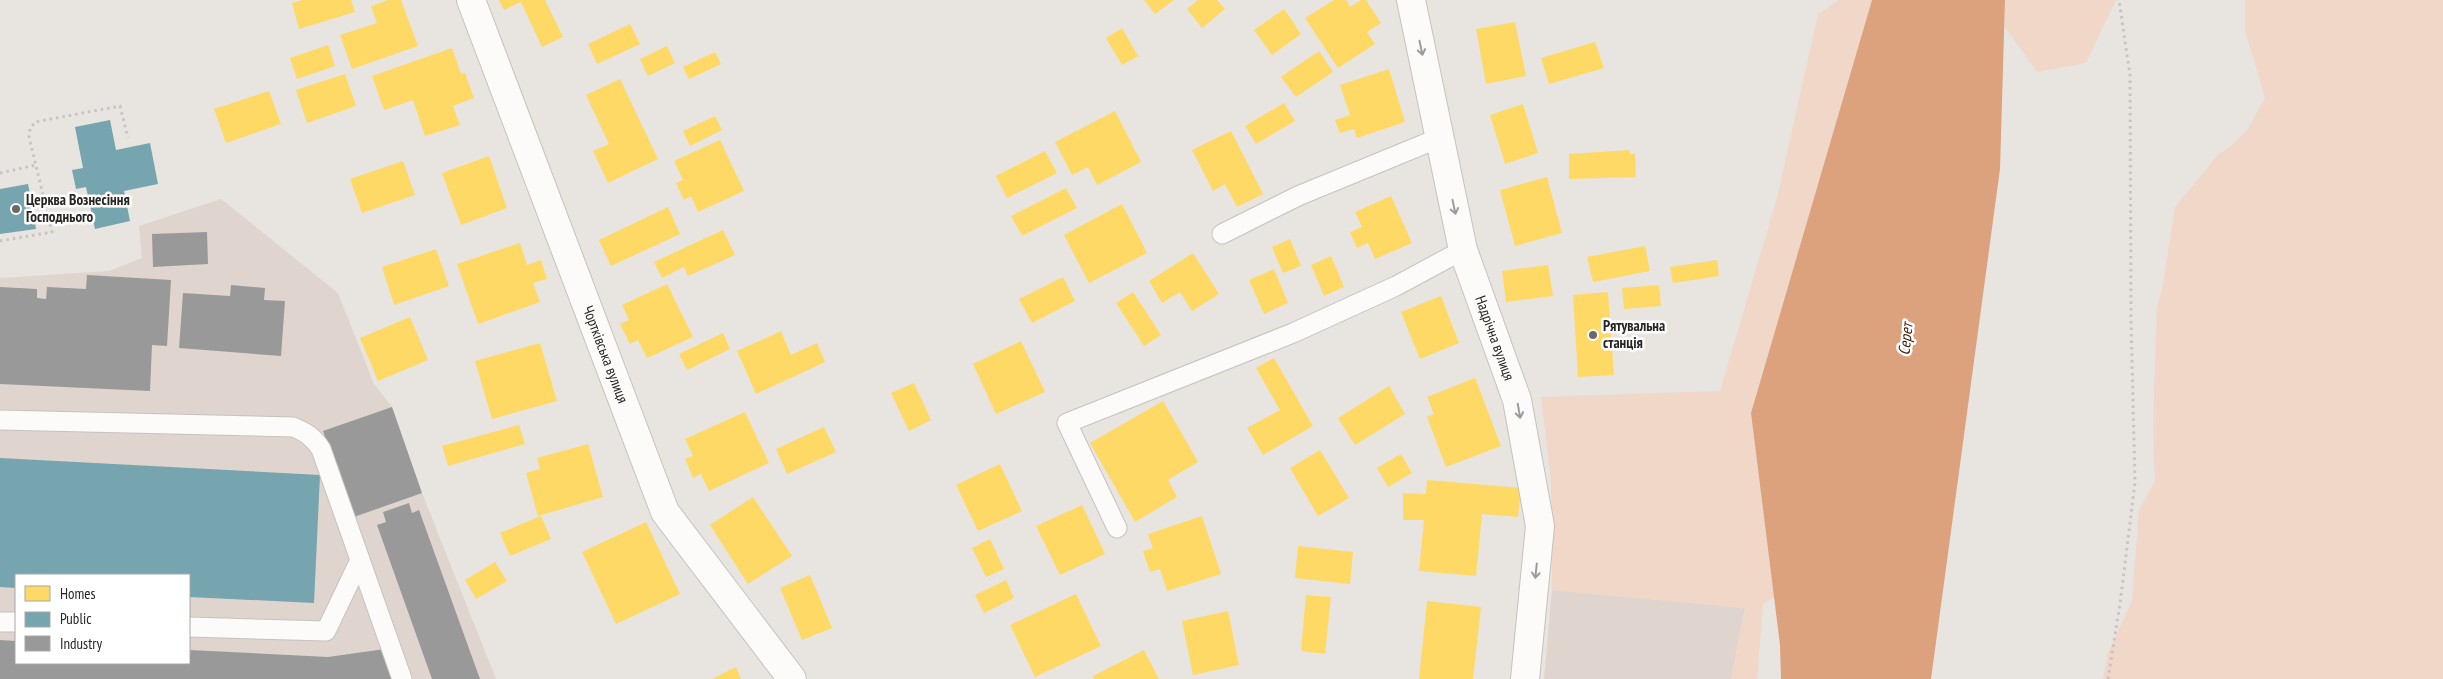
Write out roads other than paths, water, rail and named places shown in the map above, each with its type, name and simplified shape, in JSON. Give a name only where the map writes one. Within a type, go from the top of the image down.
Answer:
[{"type":"street","name":"Чортківська вулиця","points":[[471,0],[665,512],[792,679]]},
{"type":"street","name":"Надрічна вулиця","points":[[1411,0],[1463,250],[1517,400],[1540,526],[1525,679]]},
{"type":"lane","points":[[1222,234],[1298,196],[1439,138]]},
{"type":"lane","points":[[1117,528],[1067,423],[1293,333],[1396,286],[1463,250]]},
{"type":"lane","points":[[0,420],[293,428],[305,432],[314,439],[321,449],[402,679]]},
{"type":"lane","points":[[190,627],[326,631],[360,560]]},
{"type":"lane","points":[[0,622],[15,622]]},
{"type":"water","name":"Серет","points":[[1872,0],[2005,0],[2000,169],[1931,679],[1781,679],[1780,645],[1751,413]]},
{"type":"place","name":"Церква Вознесіння Господнього","points":[[16,209]]},
{"type":"place","name":"Рятувальна станція","points":[[1593,335]]}]
